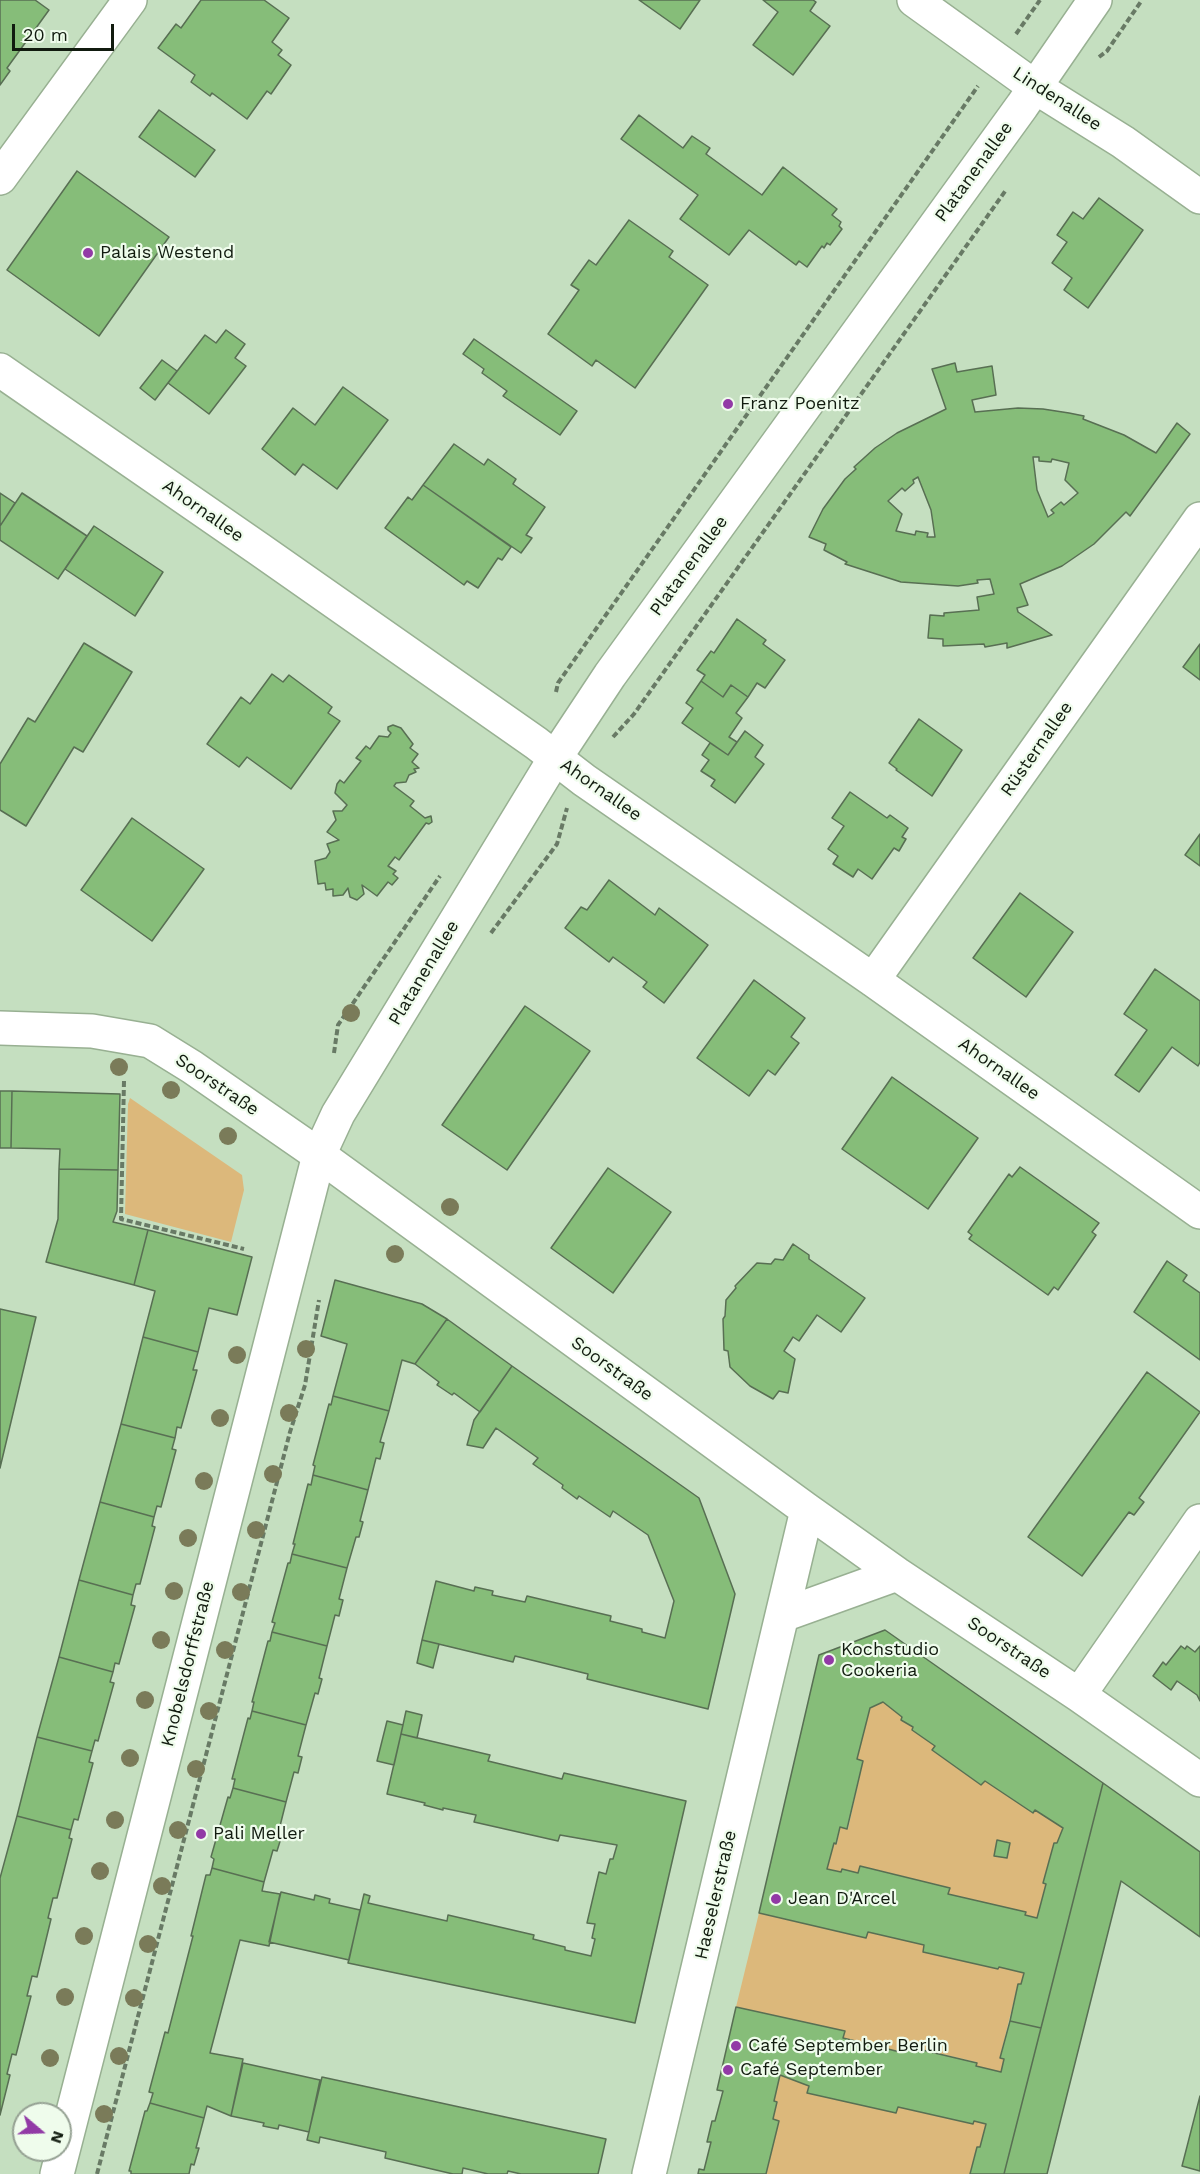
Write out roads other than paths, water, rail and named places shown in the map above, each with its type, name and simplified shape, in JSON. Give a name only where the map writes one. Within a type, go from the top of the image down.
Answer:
[{"type":"street","points":[[0,178],[130,0]]},
{"type":"street","name":"Lindenallee","points":[[914,0],[1035,87],[1123,142],[1200,197]]},
{"type":"street","name":"Platanenallee","points":[[319,1155],[349,1095],[555,758],[610,675],[1035,87],[1095,0]]},
{"type":"street","name":"Ahornallee","points":[[0,370],[269,556],[1200,1212]]},
{"type":"street","name":"Rüsternallee","points":[[873,980],[1200,519]]},
{"type":"street","name":"Soorstraße","points":[[0,1028],[92,1031],[150,1041],[192,1067],[319,1155],[897,1574],[1079,1695],[1200,1780]]},
{"type":"street","name":"Knobelsdorffstraße","points":[[57,2174],[319,1155]]},
{"type":"street","name":"Haeselerstraße","points":[[649,2174],[807,1510]]},
{"type":"street","points":[[1079,1695],[1200,1521]]},
{"type":"street","points":[[783,1615],[897,1574]]},
{"type":"place","name":"Palais Westend","points":[[88,253]]},
{"type":"place","name":"Franz Poenitz","points":[[728,404]]},
{"type":"place","name":"Kochstudio Cookeria","points":[[829,1660]]},
{"type":"place","name":"Pali Meller","points":[[201,1834]]},
{"type":"place","name":"Jean D'Arcel","points":[[776,1899]]},
{"type":"place","name":"Café September Berlin","points":[[736,2046]]},
{"type":"place","name":"Café September","points":[[728,2070]]}]
